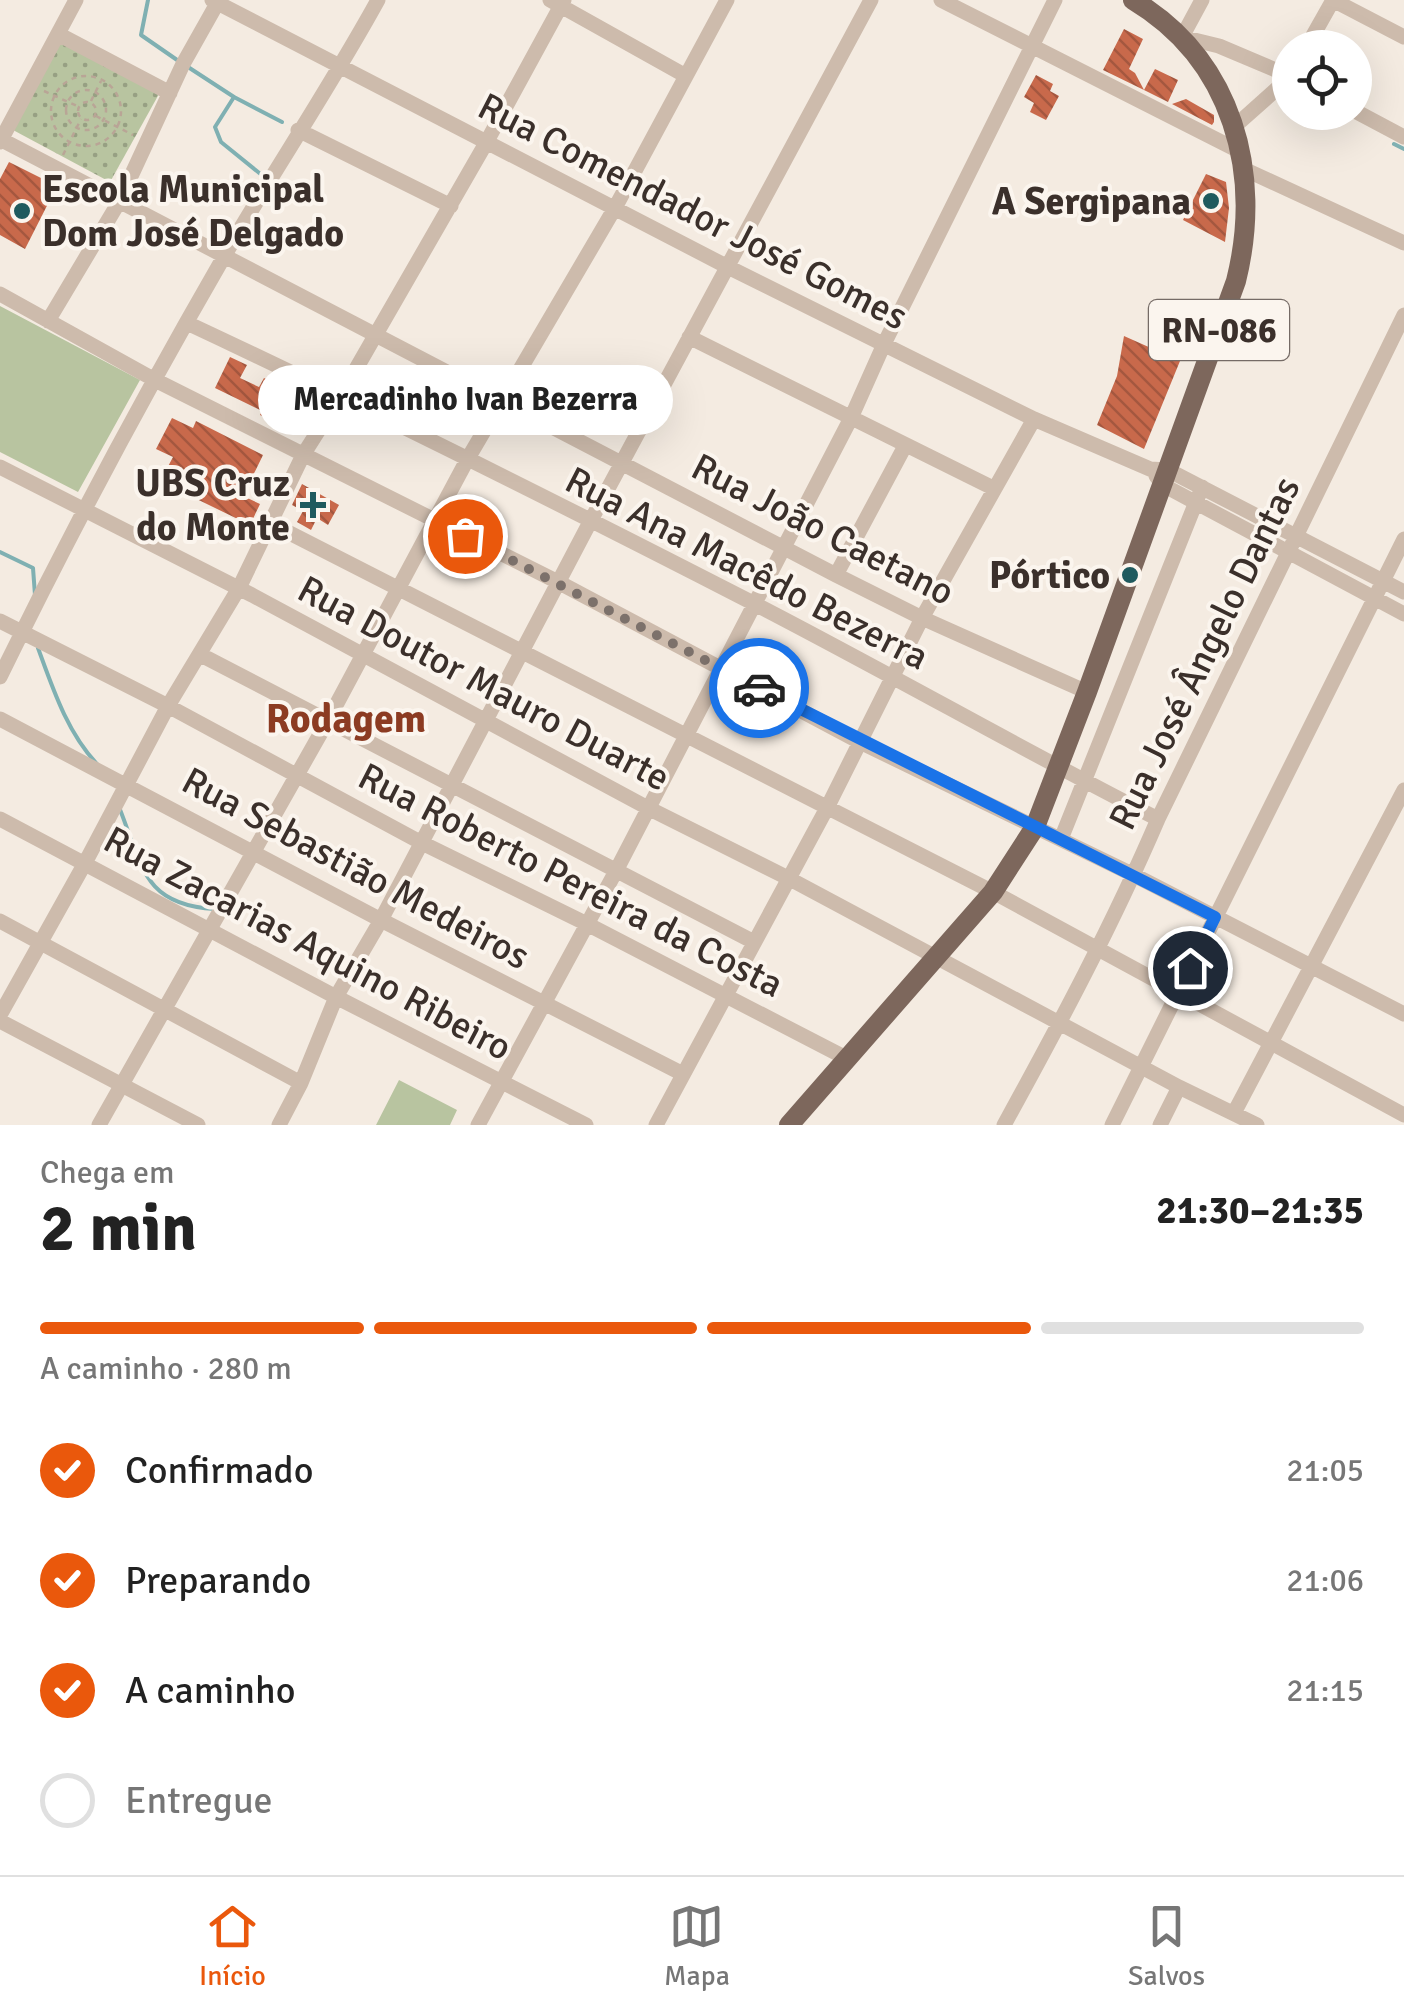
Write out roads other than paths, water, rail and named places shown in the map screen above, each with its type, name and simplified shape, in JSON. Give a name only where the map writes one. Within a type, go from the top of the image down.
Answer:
[{"type":"main road","name":"RN-086","points":[[789,1125],[994,892],[1034,827],[1088,692],[1160,475],[1236,281],[1247,214],[1243,161],[1234,128],[1209,74],[1182,37],[1133,0]]},
{"type":"street","points":[[0,140],[76,0]]},
{"type":"street","points":[[0,677],[84,509],[187,322],[378,0]]},
{"type":"street","points":[[99,1125],[326,722],[467,460],[616,206],[727,0]]},
{"type":"street","points":[[279,1125],[336,998],[871,0]]},
{"type":"street","points":[[941,0],[1404,243]]},
{"type":"street","points":[[478,1125],[504,1083],[851,418],[1055,0]]},
{"type":"street","points":[[1202,0],[1182,37],[1218,46],[1272,69]]},
{"type":"street","points":[[1316,30],[1333,0],[1404,38]]},
{"type":"street","points":[[48,321],[118,202],[216,1]]},
{"type":"street","name":"Rua Comendador José Gomes","points":[[216,1],[486,144],[616,206],[728,268],[1034,419],[1160,475],[1291,544]]},
{"type":"street","points":[[198,1125],[0,1018],[168,706],[239,588],[303,455],[486,144],[558,2],[686,76]]},
{"type":"street","points":[[58,34],[170,94]]},
{"type":"street","points":[[1234,128],[1272,93]]},
{"type":"street","points":[[1372,120],[1404,136]]},
{"type":"street","points":[[298,130],[450,206]]},
{"type":"street","name":"Rua João Caetano","points":[[0,140],[836,575],[1088,692]]},
{"type":"street","points":[[0,294],[155,380],[558,582],[860,742],[1134,874],[1404,1014]]},
{"type":"street","name":"Rua José Ângelo Dantas","points":[[1004,1125],[1060,1024],[1404,315]]},
{"type":"street","name":"Rua Ana Macêdo Bezerra","points":[[187,322],[752,602],[1058,769],[1158,818]]},
{"type":"street","points":[[689,338],[993,488]]},
{"type":"street","points":[[656,1125],[828,806],[922,618],[1034,419]]},
{"type":"street","points":[[836,575],[905,446]]},
{"type":"street","name":"Rua Doutor Mauro Duarte","points":[[0,467],[239,588],[1178,1088],[1257,1125]]},
{"type":"street","points":[[1061,839],[1199,495]]},
{"type":"street","points":[[270,523],[994,892],[1404,1115]]},
{"type":"street","points":[[1112,1125],[1404,539]]},
{"type":"street","points":[[1291,544],[1404,592]]},
{"type":"street","points":[[1291,544],[1404,614]]},
{"type":"street","name":"Rua Roberto Pereira da Costa","points":[[0,620],[422,842],[846,1058]]},
{"type":"street","points":[[200,654],[754,942]]},
{"type":"street","name":"Rua Sebastião Medeiros","points":[[0,719],[683,1074]]},
{"type":"street","points":[[1234,1113],[1404,790]]},
{"type":"street","name":"Rua Zacarias Aquino Ribeiro","points":[[0,819],[336,998],[586,1125]]},
{"type":"street","points":[[0,921],[300,1084]]},
{"type":"street","points":[[1160,1125],[1178,1088]]},
{"type":"waterway","points":[[148,0],[141,35],[180,62]]},
{"type":"waterway","points":[[188,67],[234,97],[215,127],[221,142],[263,176]]},
{"type":"waterway","points":[[234,97],[282,122]]},
{"type":"waterway","points":[[1394,144],[1404,149]]},
{"type":"waterway","points":[[0,552],[33,568],[35,595]]},
{"type":"waterway","points":[[38,648],[69,724],[97,764]]},
{"type":"waterway","points":[[119,807],[140,863],[159,890],[191,906],[215,909]]},
{"type":"place","name":"A Sergipana","points":[[1211,201]]},
{"type":"place","name":"Escola Municipal Dom José Delgado","points":[[22,211]]},
{"type":"place","name":"UBS Cruz do Monte","points":[[313,505]]},
{"type":"place","name":"Mercadinho Ivan Bezerra","points":[[465,536]]},
{"type":"place","name":"Pórtico","points":[[1130,575]]},
{"type":"district","name":"Rodagem","points":[[346,718]]}]
